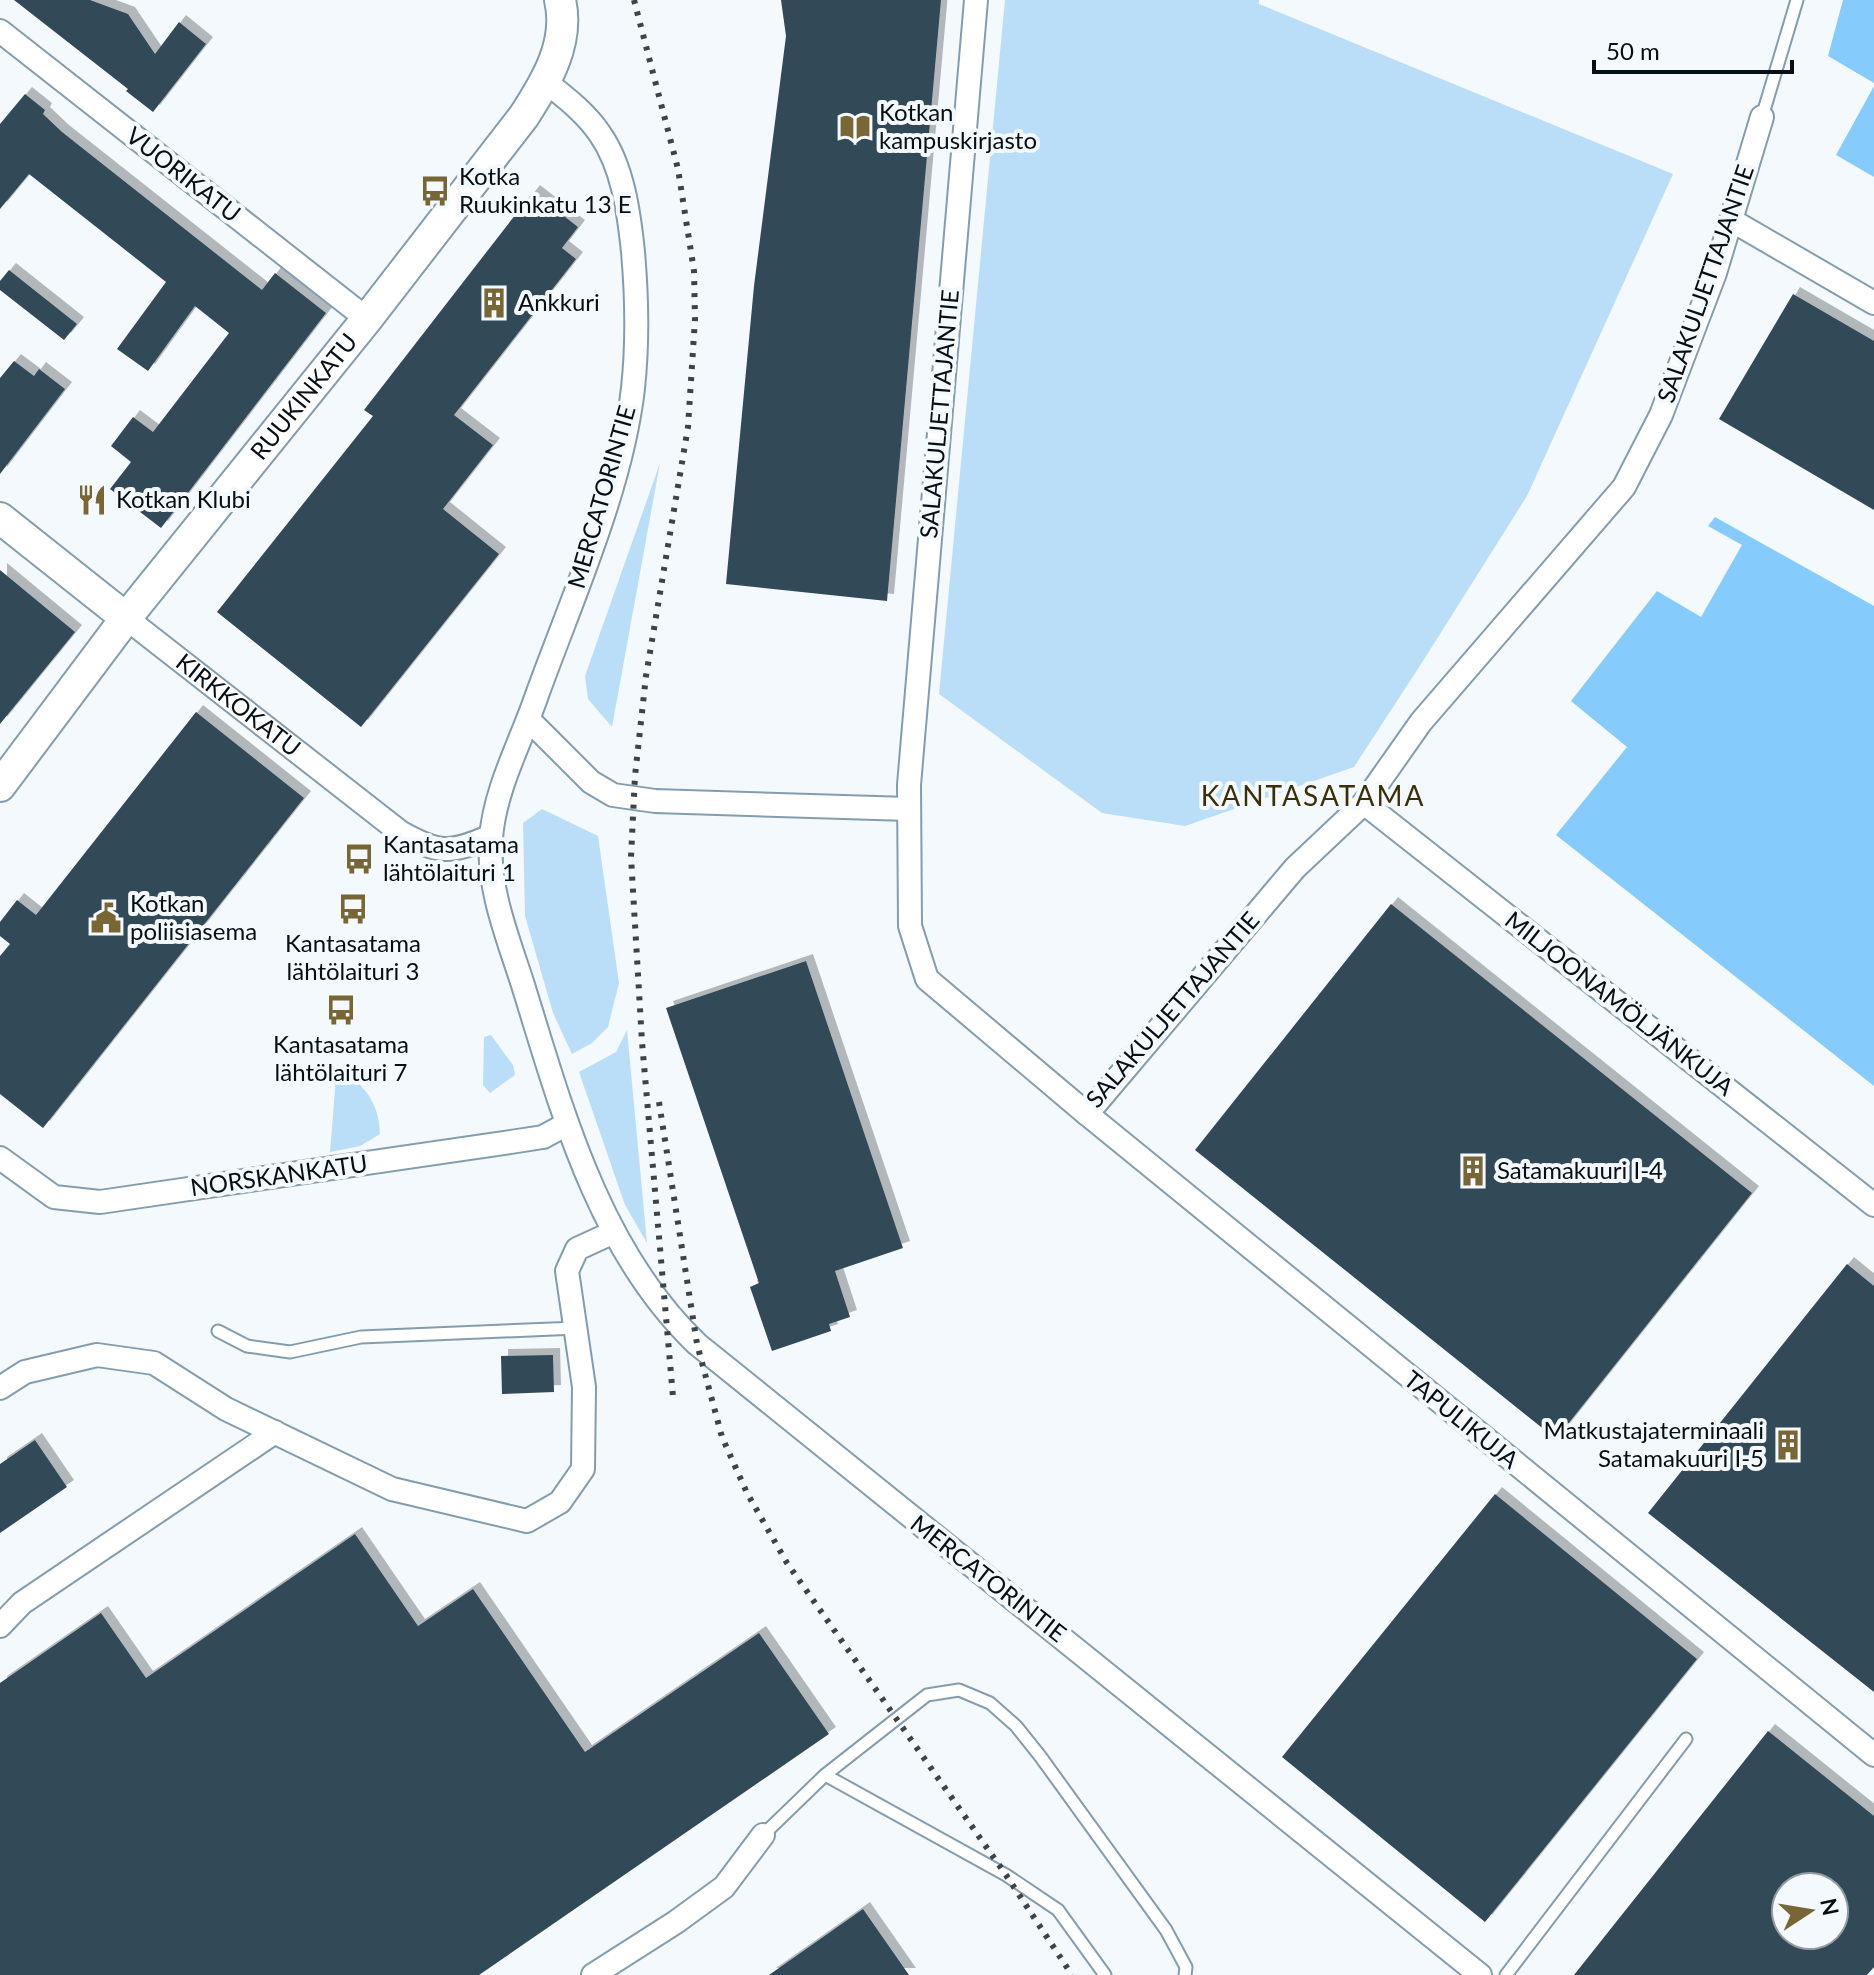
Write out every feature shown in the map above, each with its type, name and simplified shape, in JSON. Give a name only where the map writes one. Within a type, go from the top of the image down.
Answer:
[{"type":"street","name":"RUUKINKATU","points":[[0,786],[126,618],[367,319],[515,128],[546,82],[561,40],[563,11],[560,0]]},
{"type":"street","name":"SALAKULJETTAJANTIE","points":[[976,0],[908,809],[910,926],[927,979],[1087,1114],[1295,868],[1364,803],[1421,722],[1624,487],[1661,415],[1715,273],[1762,117]]},
{"type":"street","name":"VUORIKATU","points":[[0,31],[367,319]]},
{"type":"street","name":"MERCATORINTIE","points":[[546,82],[572,103],[600,133],[614,158],[631,232],[638,316],[633,390],[623,446],[599,524],[529,720],[502,785],[491,836],[491,867],[499,910],[567,1124],[614,1232],[637,1275],[666,1315],[740,1382],[1480,1975]]},
{"type":"street","points":[[1731,220],[1874,303]]},
{"type":"street","name":"KIRKKOKATU","points":[[0,518],[400,832],[427,847],[442,849],[469,846],[491,836]]},
{"type":"street","points":[[529,720],[591,782],[613,795],[655,801],[908,809]]},
{"type":"street","name":"MILJOONAMÖLJÄNKUJA","points":[[1364,803],[1874,1205]]},
{"type":"street","name":"TAPULIKUJA","points":[[1087,1114],[1874,1755]]},
{"type":"street","name":"NORSKANKATU","points":[[0,1158],[54,1197],[100,1202],[543,1137],[567,1124]]},
{"type":"street","points":[[0,1388],[25,1372],[97,1355],[154,1363],[226,1409],[392,1489],[527,1521],[560,1502],[583,1469],[584,1387],[567,1271],[577,1249],[614,1232]]},
{"type":"street","points":[[0,1626],[22,1603],[275,1432]]},
{"type":"street","points":[[593,1975],[724,1887],[763,1835]]},
{"type":"lane","points":[[1762,117],[1797,0]]},
{"type":"lane","points":[[218,1331],[247,1346],[290,1352],[361,1337],[577,1328]]},
{"type":"lane","points":[[763,1835],[825,1775],[927,1695],[959,1690],[990,1703],[1016,1726],[1040,1756],[1166,1930],[1186,1967],[1185,1975]]},
{"type":"lane","points":[[1506,1975],[1686,1739]]},
{"type":"lane","points":[[825,1775],[1006,1875],[1058,1910],[1105,1975]]},
{"type":"shaded area","points":[[1005,0],[1259,0],[1259,4],[1673,174],[1527,496],[1354,767],[1185,826],[1102,813],[939,694]]},
{"type":"shaded area","points":[[660,463],[612,727],[588,699],[585,676]]},
{"type":"shaded area","points":[[542,809],[598,836],[619,983],[608,1027],[592,1043],[572,1054],[553,1013],[525,916],[523,823]]},
{"type":"shaded area","points":[[627,1030],[647,1243],[625,1205],[579,1072],[616,1052]]},
{"type":"shaded area","points":[[491,1035],[513,1065],[515,1075],[490,1093],[483,1085],[484,1037]]},
{"type":"shaded area","points":[[337,1065],[355,1079],[373,1102],[380,1134],[360,1146],[330,1152]]},
{"type":"water","points":[[1843,0],[1874,0],[1874,83],[1828,56]]},
{"type":"water","points":[[1874,86],[1874,177],[1836,155]]},
{"type":"water","points":[[1715,517],[1874,606],[1874,1086],[1556,835],[1627,747],[1571,701],[1657,591],[1701,617],[1742,545],[1708,526]]},
{"type":"building","points":[[14,0],[90,0],[128,14],[155,54],[179,22],[206,44],[153,112]]},
{"type":"building","points":[[781,0],[941,0],[887,601],[726,584],[754,286],[786,36]]},
{"type":"building","points":[[25,94],[45,110],[43,114],[62,132],[262,290],[275,273],[326,313],[161,528],[110,489],[131,462],[111,446],[133,417],[153,432],[229,333],[195,306],[148,371],[117,349],[166,282],[29,174],[0,209],[0,124]]},
{"type":"building","points":[[533,192],[578,227],[562,248],[576,259],[454,415],[493,445],[443,509],[499,554],[361,727],[217,612],[373,416],[364,410]]},
{"type":"building","points":[[9,270],[77,324],[64,340],[0,290],[0,281]]},
{"type":"building","points":[[1793,294],[1874,341],[1874,510],[1719,419]]},
{"type":"building","points":[[14,361],[34,376],[39,369],[65,389],[0,474],[0,378]]},
{"type":"building","points":[[0,570],[75,632],[0,724]]},
{"type":"building","name":"Kotkan poliisiasema","points":[[196,712],[304,798],[43,1128],[0,1094],[0,956],[10,944],[0,936],[0,922],[17,900],[36,915]]},
{"type":"building","name":"Satamakuuri I-4","points":[[1391,904],[1752,1193],[1556,1439],[1195,1150]]},
{"type":"building","points":[[806,961],[903,1248],[835,1271],[850,1317],[829,1324],[831,1331],[772,1351],[750,1287],[759,1283],[666,1008]]},
{"type":"building","name":"Matkustajaterminaali Satamakuuri I-5","points":[[1847,1264],[1874,1286],[1874,1692],[1648,1513]]},
{"type":"building","points":[[553,1355],[554,1392],[502,1394],[501,1356]]},
{"type":"building","points":[[35,1440],[67,1487],[0,1533],[0,1464]]},
{"type":"building","points":[[1495,1494],[1697,1659],[1485,1922],[1282,1757]]},
{"type":"building","points":[[355,1534],[418,1626],[473,1589],[585,1752],[759,1633],[829,1734],[479,1975],[0,1975],[0,1683],[101,1613],[146,1678]]},
{"type":"building","points":[[1768,1731],[1874,1816],[1874,1967],[1867,1975],[1574,1975]]},
{"type":"building","points":[[863,1909],[909,1975],[769,1975]]},
{"type":"railway","points":[[634,0],[678,169],[694,271],[695,319],[688,427],[646,676],[635,776],[631,857],[642,1042],[673,1397]]},
{"type":"railway","points":[[659,1102],[697,1344],[722,1437],[747,1493],[787,1563],[1006,1875],[1072,1975]]},
{"type":"place","name":"Kotkan kampuskirjasto","points":[[855,127]]},
{"type":"place","name":"Kotka Ruukinkatu 13 E","points":[[435,191]]},
{"type":"place","name":"Ankkuri","points":[[494,303]]},
{"type":"place","name":"Kotkan Klubi","points":[[92,500]]},
{"type":"place","name":"Kantasatama lähtölaituri 1","points":[[359,859]]},
{"type":"place","name":"Kantasatama lähtölaituri 3","points":[[353,909]]},
{"type":"place","name":"Kotkan poliisiasema","points":[[106,918]]},
{"type":"place","name":"Kantasatama lähtölaituri 7","points":[[341,1010]]},
{"type":"place","name":"Satamakuuri I-4","points":[[1473,1171]]},
{"type":"place","name":"Matkustajaterminaali Satamakuuri I-5","points":[[1788,1445]]},
{"type":"district","name":"KANTASATAMA","points":[[1313,796]]}]
